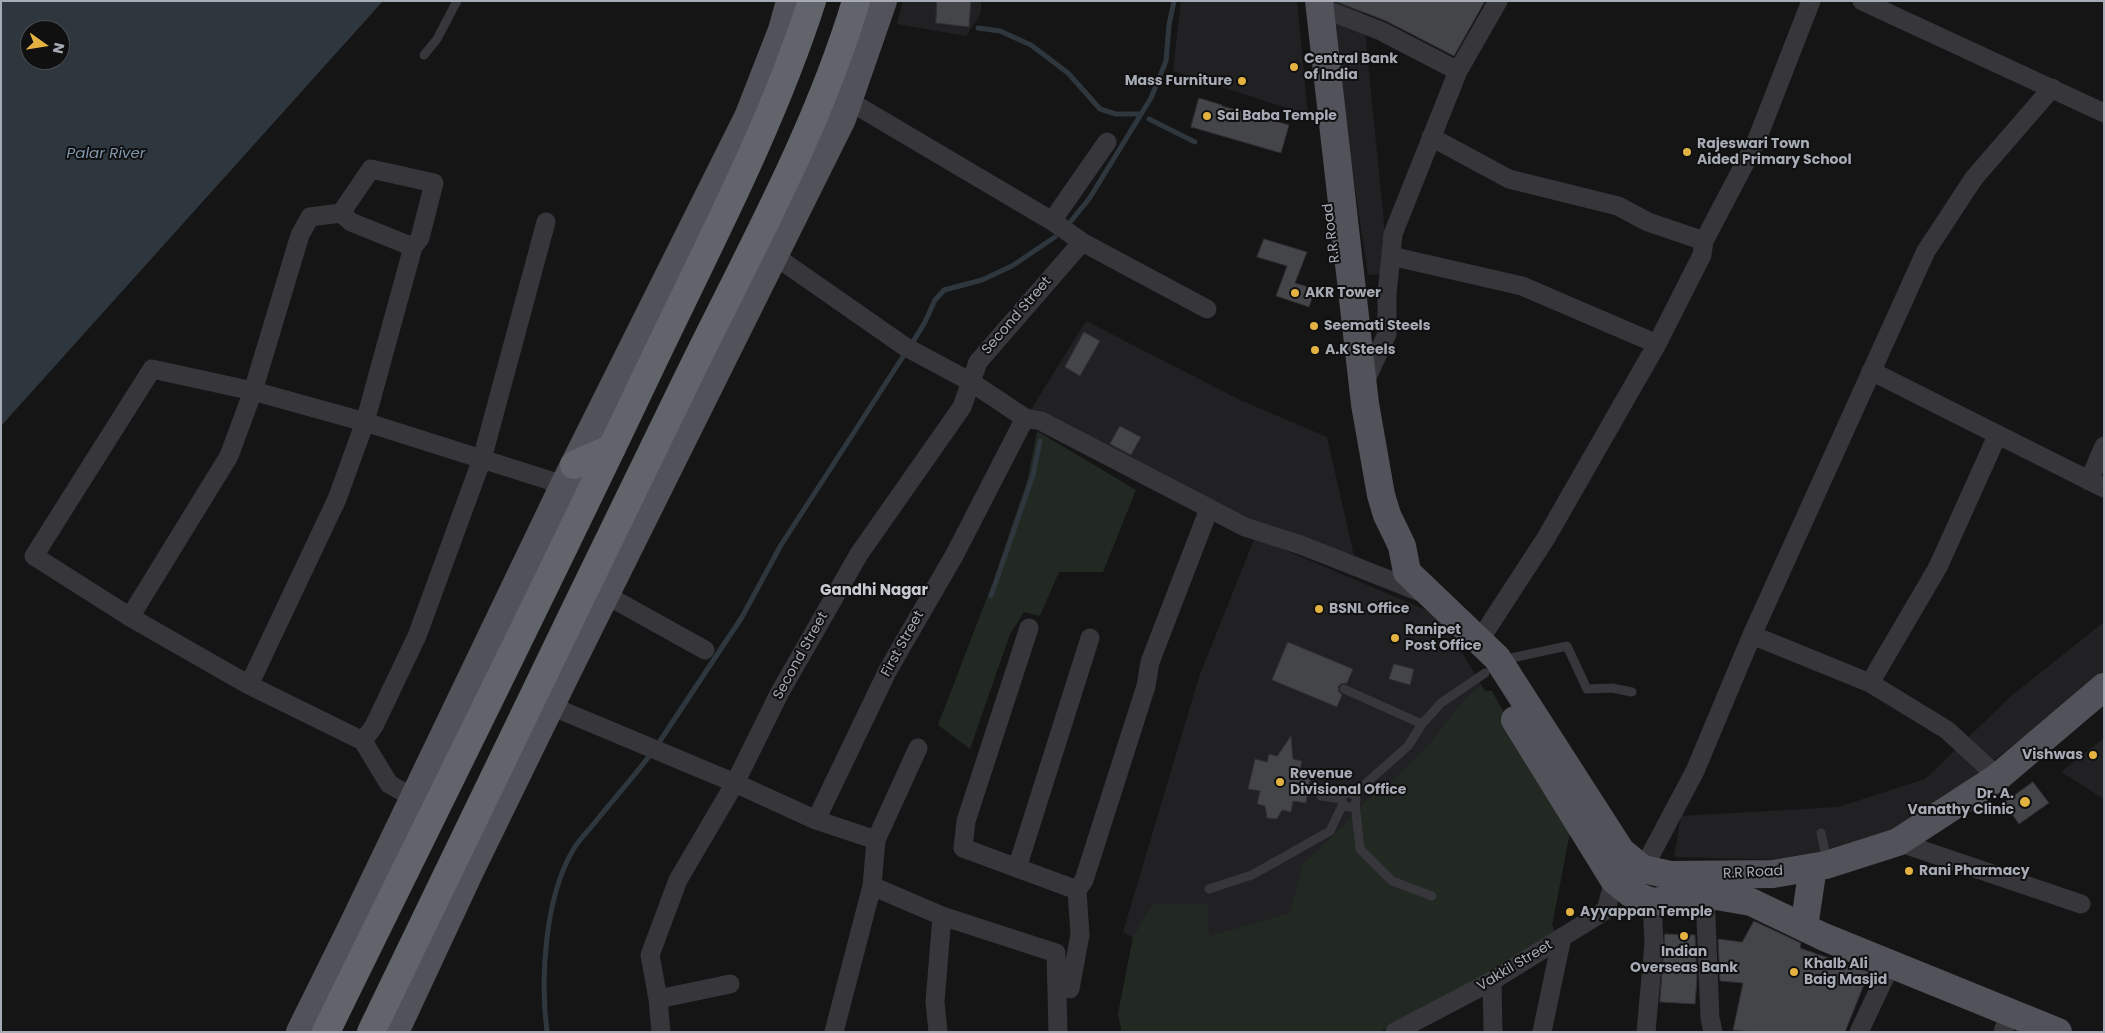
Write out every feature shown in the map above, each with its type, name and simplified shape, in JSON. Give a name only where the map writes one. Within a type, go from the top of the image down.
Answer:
[{"type":"highway","points":[[326,1032],[612,448],[751,155],[780,88],[812,1]]},
{"type":"highway","points":[[371,1032],[796,158],[834,70],[856,1]]},
{"type":"highway","points":[[569,475],[612,448]]},
{"type":"main road","points":[[300,1032],[569,475],[748,117],[782,30],[790,1]]},
{"type":"main road","points":[[395,1032],[470,870],[550,706],[826,152],[849,101],[883,1]]},
{"type":"main road","name":"R.R Road","points":[[1306,1],[1350,385],[1367,497],[1386,555],[1435,598],[1474,636],[1614,880],[1630,893],[1652,902],[1705,894],[1751,902],[1890,964],[2006,1022],[2058,1032]]},
{"type":"main road","name":"R.R Road","points":[[1325,7],[1363,388],[1381,495],[1387,515],[1402,546],[1406,572]]},
{"type":"main road","name":"R.R Road","points":[[1492,667],[1621,851],[1643,869],[1670,875],[1773,874],[1820,865],[1898,842],[1998,777],[2104,687]]},
{"type":"main road","points":[[1804,927],[1820,865]]},
{"type":"street","points":[[1363,388],[1387,334],[1387,294],[1393,234],[1458,71],[1498,1]]},
{"type":"street","points":[[1474,636],[1546,538],[1657,344],[1702,255],[1704,241],[1756,142],[1812,1]]},
{"type":"street","points":[[1862,1],[2104,113]]},
{"type":"street","points":[[1325,7],[1381,30],[1458,71]]},
{"type":"street","points":[[1643,869],[1695,772],[1752,635],[1926,251],[1974,178],[2052,88]]},
{"type":"street","points":[[849,101],[1052,221],[1082,242],[1207,309]]},
{"type":"street","points":[[1431,138],[1509,179],[1618,206],[1648,222],[1704,241]]},
{"type":"street","points":[[1052,221],[1107,142]]},
{"type":"street","points":[[130,617],[229,456],[253,391],[300,235],[310,217],[341,213],[371,169],[434,183],[420,238],[414,247],[366,422],[337,499],[249,685]]},
{"type":"street","points":[[341,213],[351,222],[414,247]]},
{"type":"street","points":[[363,740],[374,726],[417,636],[482,459],[546,222]]},
{"type":"street","name":"Second Street","points":[[661,1032],[658,999],[650,955],[678,880],[735,783],[780,692],[859,554],[962,406],[978,362],[1082,242]]},
{"type":"street","points":[[775,256],[912,351],[971,382],[1025,418],[1041,422],[1245,527],[1300,545],[1435,598]]},
{"type":"street","points":[[1391,256],[1522,286],[1657,344]]},
{"type":"street","points":[[414,798],[389,784],[363,740],[249,685],[130,617],[34,556],[152,369],[253,391],[366,422],[482,459],[569,475]]},
{"type":"street","points":[[1871,371],[1997,436],[2096,484],[2104,446]]},
{"type":"street","name":"First Street","points":[[816,820],[888,670],[955,554],[1025,418]]},
{"type":"street","points":[[1870,683],[1938,567],[1997,436]]},
{"type":"street","points":[[1070,989],[1080,935],[1077,890],[1084,880],[1087,871],[1146,686],[1150,662],[1209,509]]},
{"type":"street","points":[[606,595],[705,650]]},
{"type":"street","points":[[1029,628],[966,821],[963,848],[1077,890]]},
{"type":"street","points":[[1752,635],[1870,683],[1947,730],[1998,777]]},
{"type":"street","points":[[1017,868],[1090,638]]},
{"type":"street","points":[[550,706],[735,783],[816,820],[876,840]]},
{"type":"street","points":[[834,1032],[872,886],[876,840],[918,748]]},
{"type":"street","points":[[1898,842],[2081,904]]},
{"type":"street","name":"Vakkil Street","points":[[1395,1032],[1492,981],[1606,910],[1614,880]]},
{"type":"street","points":[[872,886],[942,916],[1056,953],[1058,1032]]},
{"type":"street","points":[[1705,894],[1710,1018],[1713,1032]]},
{"type":"street","points":[[1646,1032],[1654,943],[1652,902]]},
{"type":"street","points":[[938,1032],[935,1002],[942,916]]},
{"type":"street","points":[[1542,1032],[1562,937]]},
{"type":"street","points":[[1859,1032],[1890,964]]},
{"type":"street","points":[[1492,981],[1493,1032]]},
{"type":"street","points":[[658,999],[730,984]]},
{"type":"lane","points":[[424,55],[437,38],[457,1]]},
{"type":"lane","points":[[1354,799],[1408,746],[1422,724],[1441,703],[1492,667],[1567,646],[1587,689],[1612,688],[1632,692]]},
{"type":"lane","points":[[1344,690],[1422,724]]},
{"type":"lane","points":[[1209,889],[1252,875],[1330,831],[1345,794],[1354,799]]},
{"type":"lane","points":[[1321,796],[1342,802]]},
{"type":"lane","points":[[1354,799],[1360,849],[1392,881],[1432,896]]},
{"type":"lane","points":[[1820,865],[1822,833]]},
{"type":"shaded area","points":[[903,1],[981,1],[981,13],[966,36],[897,24]]},
{"type":"shaded area","points":[[1181,1],[1297,1],[1308,115],[1173,71]]},
{"type":"shaded area","points":[[1327,1],[1362,1],[1384,222],[1385,274],[1368,275]]},
{"type":"shaded area","points":[[1086,321],[1240,400],[1327,437],[1354,556],[1244,521],[1030,411]]},
{"type":"shaded area","points":[[1037,431],[1136,490],[1103,572],[1059,572],[1040,616],[1024,612],[1010,634],[970,749],[938,725],[993,582],[1028,478]]},
{"type":"shaded area","points":[[1255,537],[1440,616],[1485,691],[1492,692],[1570,832],[1552,925],[1558,938],[1379,1032],[1122,1032],[1118,1014],[1133,938],[1123,932],[1199,677]]},
{"type":"shaded area","points":[[2104,622],[2104,675],[1917,820],[1817,861],[1674,857],[1681,816],[1838,807],[1925,779],[2010,697]]},
{"type":"shaded area","points":[[1481,685],[1485,691],[1492,691],[1570,832],[1552,925],[1558,938],[1431,1008],[1379,1032],[1122,1032],[1118,1014],[1133,937],[1153,904],[1208,904],[1209,936],[1290,913],[1303,864],[1368,799],[1396,777],[1430,743],[1465,699]]},
{"type":"shaded area","name":"Vishwas","points":[[2104,738],[2104,799],[2061,772]]},
{"type":"water","name":"Palar River","points":[[1,1],[383,1],[1,426]]},
{"type":"building","points":[[937,1],[971,1],[969,27],[936,23]]},
{"type":"building","points":[[1335,1],[1485,1],[1454,56],[1386,21]]},
{"type":"building","points":[[1199,98],[1289,125],[1281,153],[1191,127]]},
{"type":"building","points":[[1264,239],[1307,252],[1295,283],[1315,289],[1309,307],[1276,296],[1287,266],[1257,257]]},
{"type":"building","points":[[1084,332],[1100,341],[1080,376],[1065,367]]},
{"type":"building","points":[[1120,426],[1141,437],[1131,455],[1110,444]]},
{"type":"building","points":[[1288,642],[1353,669],[1347,683],[1341,684],[1338,687],[1342,695],[1337,707],[1272,680]]},
{"type":"building","points":[[1394,664],[1414,669],[1410,685],[1389,679]]},
{"type":"building","name":"Revenue Divisional Office","points":[[1291,736],[1293,759],[1302,761],[1299,773],[1311,775],[1306,803],[1293,801],[1291,812],[1282,810],[1277,819],[1267,818],[1265,806],[1257,804],[1260,791],[1248,789],[1255,759],[1267,762],[1269,754],[1277,756]]},
{"type":"building","points":[[2033,782],[2049,803],[2019,824],[2004,803]]},
{"type":"building","name":"Khalb Ali Baig Masjid","points":[[1754,921],[1801,943],[1800,948],[1869,972],[1845,1032],[1754,1032],[1733,1030],[1743,983],[1720,981],[1718,939],[1742,942]]},
{"type":"building","points":[[1665,934],[1695,935],[1697,979],[1695,1004],[1660,1002]]},
{"type":"waterway","points":[[1071,221],[1089,199],[1151,98],[1166,61],[1169,25],[1174,1]]},
{"type":"waterway","points":[[978,28],[1000,31],[1031,45],[1068,73],[1100,109],[1116,114],[1140,114]]},
{"type":"waterway","points":[[1149,119],[1195,142]]},
{"type":"waterway","points":[[911,345],[925,322],[935,300],[944,290],[982,280],[1012,266],[1055,237]]},
{"type":"waterway","points":[[658,744],[742,617],[781,545],[906,352]]},
{"type":"waterway","points":[[991,596],[1033,475],[1040,441]]},
{"type":"waterway","points":[[547,1032],[544,987],[547,938],[556,891],[564,869],[577,843],[650,755]]},
{"type":"place","name":"Central Bank of India","points":[[1294,67]]},
{"type":"place","name":"Mass Furniture","points":[[1242,81]]},
{"type":"place","name":"Sai Baba Temple","points":[[1207,116]]},
{"type":"place","name":"Rajeswari Town Aided Primary School","points":[[1687,152]]},
{"type":"place","name":"AKR Tower","points":[[1295,293]]},
{"type":"place","name":"Seemati Steels","points":[[1314,326]]},
{"type":"place","name":"A.K Steels","points":[[1315,350]]},
{"type":"place","name":"BSNL Office","points":[[1319,609]]},
{"type":"place","name":"Ranipet Post Office","points":[[1395,638]]},
{"type":"place","name":"Vishwas","points":[[2093,755]]},
{"type":"place","name":"Revenue Divisional Office","points":[[1280,782]]},
{"type":"place","name":"Dr. A. Vanathy Clinic","points":[[2025,802]]},
{"type":"place","name":"Rani Pharmacy","points":[[1909,871]]},
{"type":"place","name":"Ayyappan Temple","points":[[1570,912]]},
{"type":"place","name":"Indian Overseas Bank","points":[[1684,936]]},
{"type":"place","name":"Khalb Ali Baig Masjid","points":[[1794,972]]},
{"type":"district","name":"Gandhi Nagar","points":[[874,591]]}]
